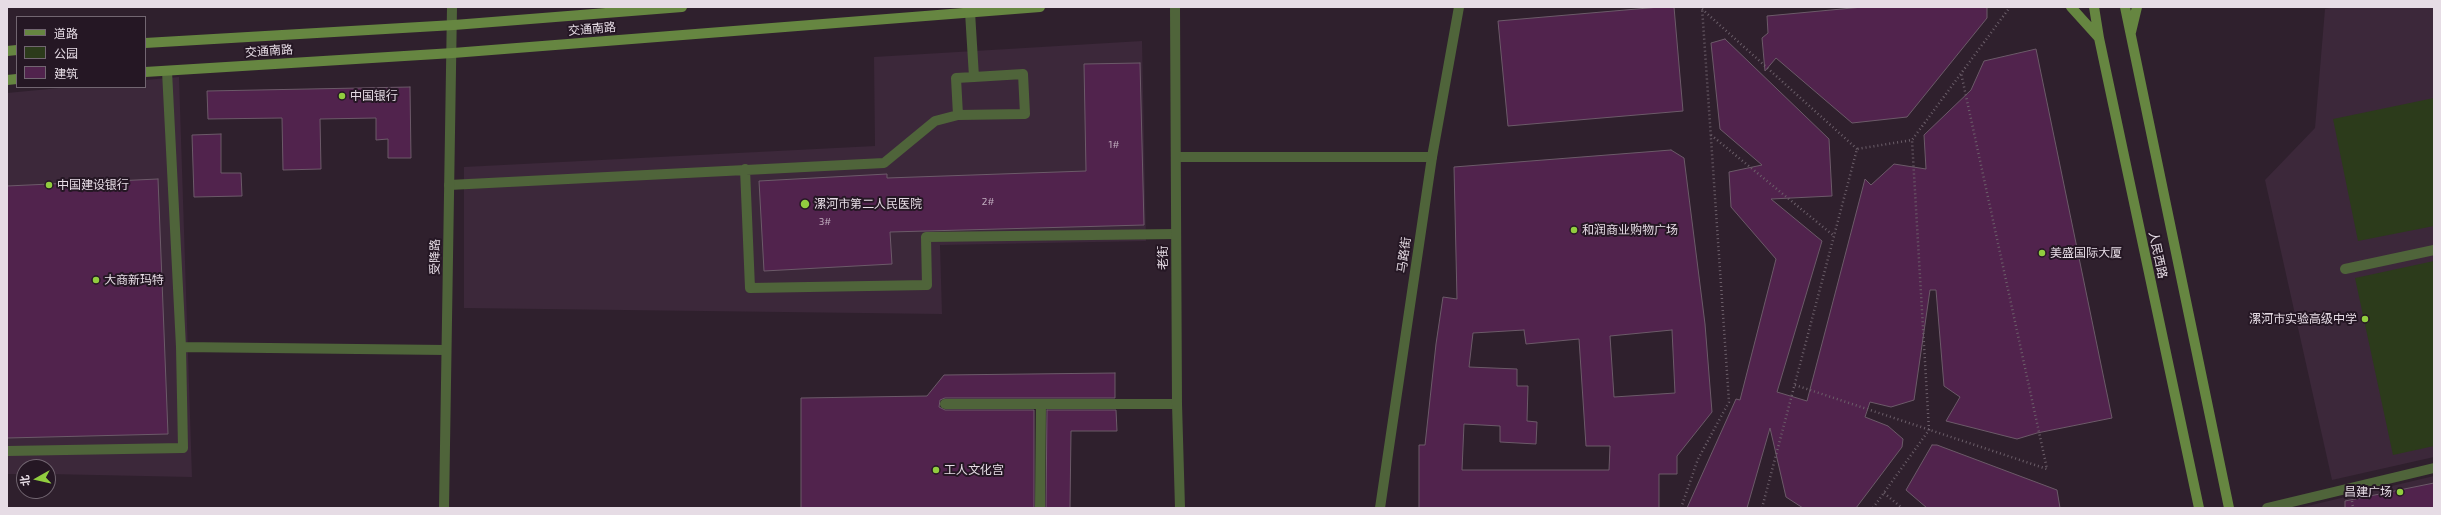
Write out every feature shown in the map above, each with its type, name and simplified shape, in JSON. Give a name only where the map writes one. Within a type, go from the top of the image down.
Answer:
[{"type":"main road","name":"交通南路","points":[[146,43],[454,25],[634,9],[682,7]]},
{"type":"main road","name":"交通南路","points":[[146,72],[453,53],[1040,7]]},
{"type":"main road","points":[[2071,7],[2099,38]]},
{"type":"main road","name":"人民西路","points":[[2094,7],[2099,38],[2199,508]]},
{"type":"main road","name":"人民西路","points":[[2125,7],[2229,508]]},
{"type":"main road","points":[[2130,36],[2137,7]]},
{"type":"street","name":"受降路","points":[[444,508],[449,185],[454,25],[452,7]]},
{"type":"street","name":"老街","points":[[1174,7],[1177,404],[1180,508]]},
{"type":"street","name":"马路街","points":[[1380,508],[1432,157],[1459,7]]},
{"type":"street","points":[[970,12],[974,77]]},
{"type":"street","points":[[7,451],[183,448],[181,346],[167,71]]},
{"type":"street","points":[[449,185],[884,162],[935,121],[958,115],[1025,114],[1023,74],[956,78],[958,115]]},
{"type":"street","points":[[1176,157],[1432,157]]},
{"type":"street","points":[[745,170],[750,288],[927,285],[926,237],[1176,234]]},
{"type":"street","points":[[2345,269],[2434,250]]},
{"type":"street","points":[[181,346],[446,350]]},
{"type":"street","points":[[944,404],[1177,404]]},
{"type":"street","points":[[1040,508],[1042,404]]},
{"type":"street","points":[[2267,508],[2434,468]]},
{"type":"path","points":[[1873,508],[1929,430],[1912,140],[2010,7]]},
{"type":"path","points":[[1681,508],[1698,459],[1729,402],[1702,8]]},
{"type":"path","points":[[1702,8],[1857,149]]},
{"type":"path","points":[[1794,385],[2047,469],[1961,73]]},
{"type":"path","points":[[1710,135],[1834,236]]},
{"type":"path","points":[[1857,149],[1912,140]]},
{"type":"path","points":[[1762,508],[1857,149]]},
{"type":"path","points":[[1884,493],[1902,508]]},
{"type":"shaded area","name":"漯河市实验高级中学","points":[[2337,7],[2434,7],[2434,457],[2332,480],[2265,180],[2315,128],[2325,9]]},
{"type":"shaded area","name":"漯河市第二人民医院","points":[[1142,41],[1146,241],[940,245],[942,314],[464,308],[464,167],[875,146],[874,57]]},
{"type":"shaded area","name":"大商新玛特","points":[[179,77],[192,477],[56,474],[56,459],[16,459],[16,474],[7,474],[7,93],[60,88],[146,88],[146,80]]},
{"type":"shaded area","name":"昌建广场","points":[[2434,476],[2434,508],[2299,508]]},
{"type":"green space","points":[[2434,98],[2434,226],[2358,241],[2333,119]]},
{"type":"green space","points":[[2434,261],[2434,446],[2393,455],[2355,278]]},
{"type":"building","points":[[1674,7],[1683,111],[1508,126],[1498,21]]},
{"type":"building","points":[[1863,7],[1987,7],[1987,18],[1907,117],[1852,123],[1776,58],[1765,71],[1762,38],[1768,33],[1767,16]]},
{"type":"building","points":[[1725,39],[1829,139],[1832,196],[1771,199],[1822,241],[1777,392],[1807,401],[1865,179],[1871,185],[1894,164],[1926,169],[1924,135],[1971,90],[1984,61],[2036,49],[2112,418],[2037,433],[2017,439],[1946,421],[1960,397],[1944,386],[1936,290],[1930,290],[1914,400],[1891,407],[1870,402],[1865,417],[1888,426],[1903,439],[1902,447],[1856,508],[1803,508],[1786,497],[1770,428],[1747,508],[1687,508],[1736,399],[1740,400],[1776,259],[1731,207],[1729,172],[1762,165],[1720,129],[1711,43]]},
{"type":"building","points":[[1140,63],[1144,225],[890,232],[892,264],[764,271],[759,181],[887,174],[887,178],[1086,171],[1084,64]]},
{"type":"building","points":[[410,87],[411,158],[388,158],[388,139],[376,140],[376,118],[320,119],[321,169],[283,170],[282,118],[208,119],[207,91]]},
{"type":"building","points":[[221,134],[221,173],[241,173],[242,196],[194,197],[192,135]]},
{"type":"building","points":[[1671,150],[1684,158],[1705,324],[1712,412],[1677,456],[1677,474],[1659,474],[1659,508],[1419,508],[1419,445],[1425,445],[1436,344],[1443,297],[1457,299],[1454,167]],"holes":[[[1524,330],[1526,344],[1579,339],[1586,446],[1610,446],[1609,470],[1462,470],[1464,424],[1500,426],[1500,442],[1536,444],[1537,422],[1527,421],[1528,386],[1517,386],[1517,369],[1469,367],[1473,333]],[[1672,330],[1675,393],[1614,397],[1610,336]]]},
{"type":"building","points":[[158,179],[168,434],[7,438],[7,186]]},
{"type":"building","name":"工人文化宫","points":[[1115,373],[1115,398],[945,398],[940,400],[939,407],[945,410],[1034,410],[1034,508],[801,508],[801,398],[927,396],[944,375]]},
{"type":"building","points":[[1047,410],[1116,410],[1117,431],[1071,431],[1070,508],[1046,508]]},
{"type":"building","points":[[1932,445],[1937,445],[2057,490],[2060,508],[1927,508],[1906,490]]},
{"type":"building","name":"昌建广场","points":[[2434,483],[2434,508],[2345,508],[2345,501]]},
{"type":"place","name":"中国银行","points":[[342,96]]},
{"type":"place","name":"中国建设银行","points":[[49,185]]},
{"type":"place","name":"漯河市第二人民医院","points":[[805,204]]},
{"type":"place","name":"和润商业购物广场","points":[[1574,230]]},
{"type":"place","name":"美盛国际大厦","points":[[2042,253]]},
{"type":"place","name":"大商新玛特","points":[[96,280]]},
{"type":"place","name":"漯河市实验高级中学","points":[[2365,319]]},
{"type":"place","name":"工人文化宫","points":[[936,470]]},
{"type":"place","name":"昌建广场","points":[[2400,492]]}]
